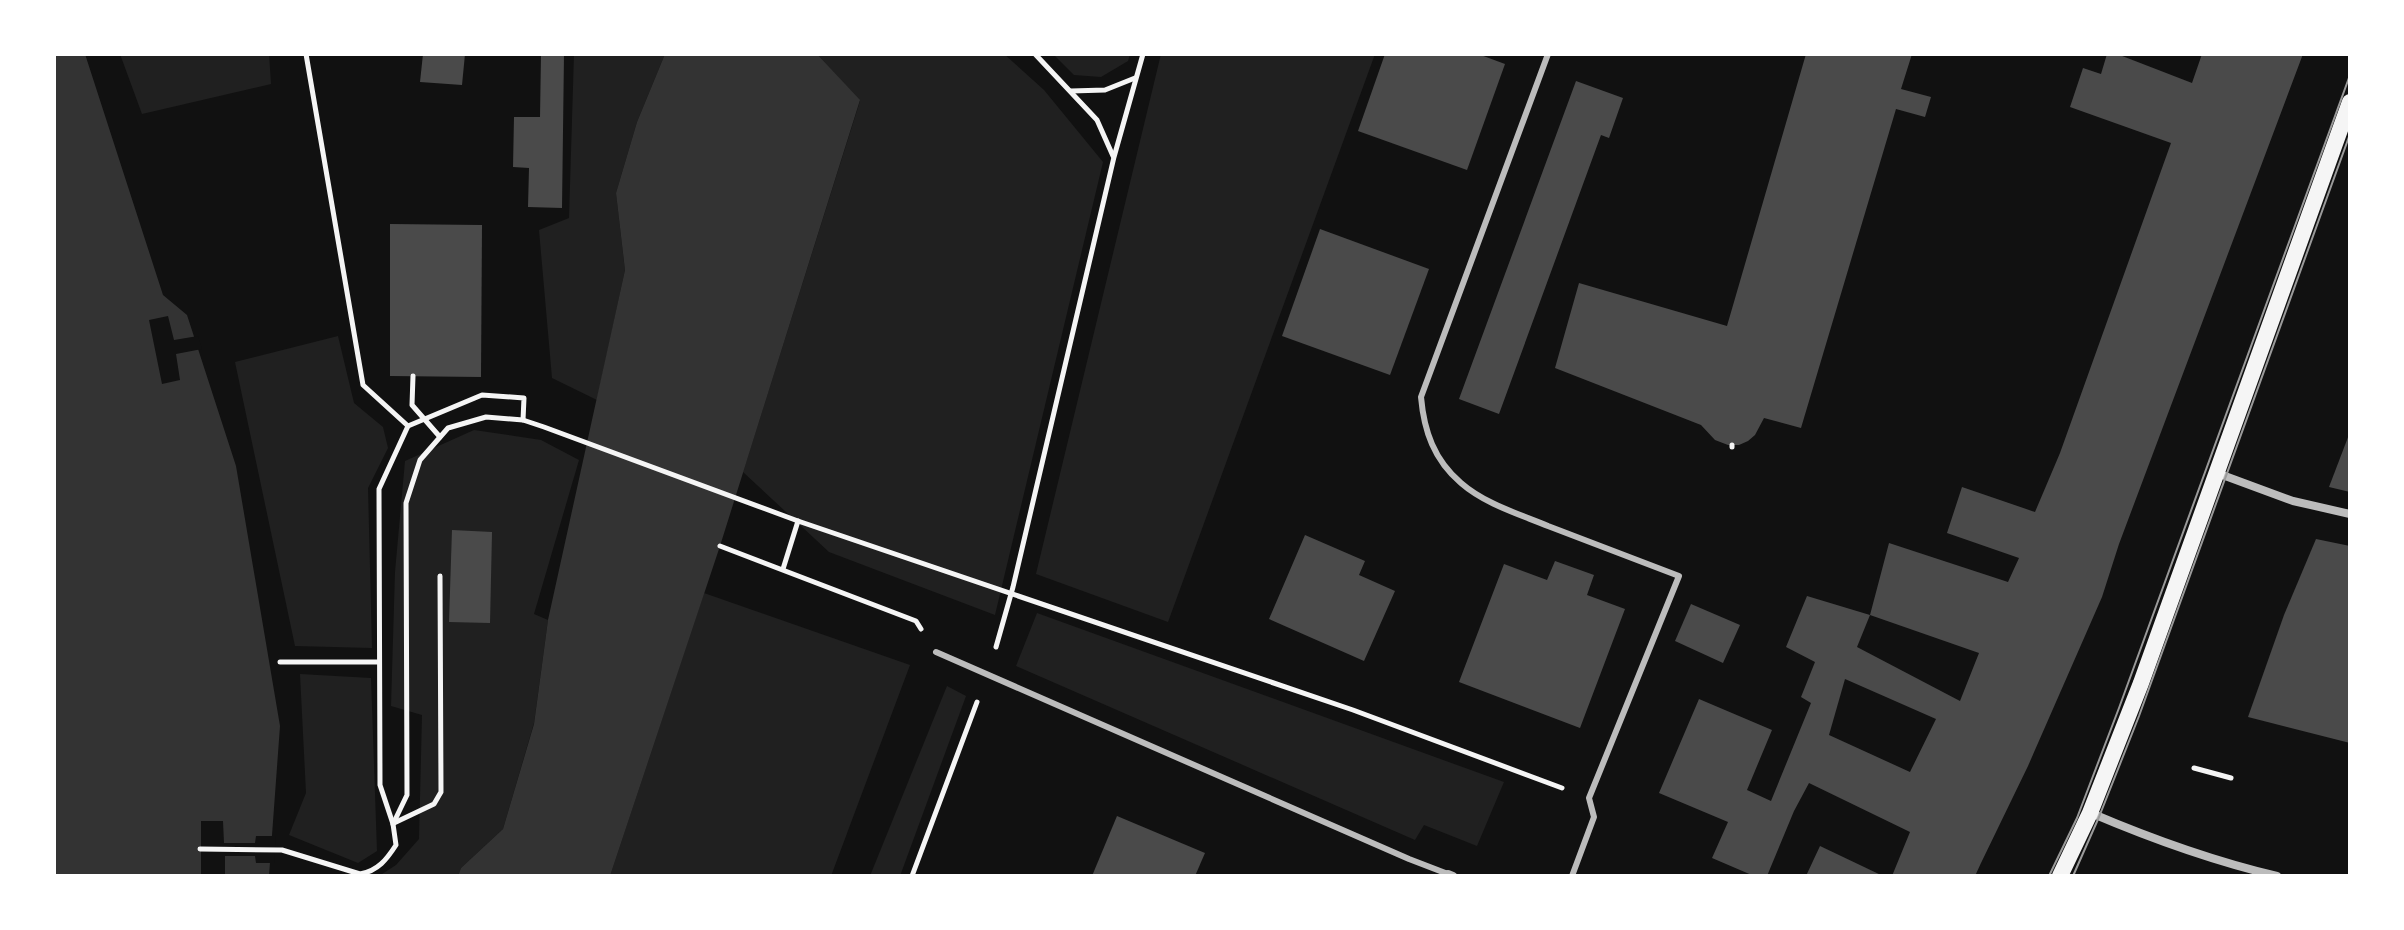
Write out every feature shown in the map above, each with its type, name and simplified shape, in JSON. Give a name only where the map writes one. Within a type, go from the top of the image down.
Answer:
[{"type":"main road","points":[[2060,876],[2090,813],[2141,683],[2350,102]]},
{"type":"street","points":[[2215,473],[2293,501],[2350,514]]},
{"type":"street","points":[[2090,813],[2168,845],[2277,876]]},
{"type":"lane","points":[[1548,54],[1421,397],[1428,439],[1443,464],[1475,494],[1507,510],[1679,576],[1589,798],[1594,817],[1572,876]]},
{"type":"lane","points":[[936,652],[1450,875]]},
{"type":"path","points":[[306,54],[363,385],[408,426]]},
{"type":"path","points":[[1035,54],[1097,120],[1114,157]]},
{"type":"path","points":[[1005,619],[1114,157],[1143,54]]},
{"type":"path","points":[[1070,91],[1105,90],[1136,78]]},
{"type":"path","points":[[413,376],[412,405],[440,437]]},
{"type":"path","points":[[200,849],[282,850],[360,874],[372,872],[387,859],[396,845],[393,824],[380,785],[379,489],[408,426],[482,395],[524,398],[523,420]]},
{"type":"path","points":[[393,824],[407,795],[406,503],[420,460],[448,428],[486,417],[523,420],[798,521],[1353,710],[1589,798]]},
{"type":"path","points":[[783,569],[798,521]]},
{"type":"path","points":[[720,546],[916,621],[936,652]]},
{"type":"path","points":[[393,824],[434,804],[441,792],[440,576]]},
{"type":"path","points":[[280,662],[379,662]]},
{"type":"path","points":[[912,876],[987,673]]},
{"type":"path","points":[[2194,768],[2231,778]]},
{"type":"shaded area","points":[[54,54],[85,54],[163,295],[187,315],[236,466],[280,726],[269,876],[54,876]]},
{"type":"shaded area","points":[[120,54],[269,54],[271,84],[142,114]]},
{"type":"shaded area","points":[[574,54],[665,54],[637,122],[616,193],[625,270],[597,400],[552,378],[539,230],[569,218]]},
{"type":"shaded area","points":[[665,54],[817,54],[860,100],[720,546],[610,876],[458,876],[461,868],[503,829],[534,724],[548,620],[625,270],[616,193],[637,122]]},
{"type":"shaded area","points":[[817,54],[1004,54],[1044,90],[1103,162],[995,615],[829,552],[743,472],[860,101]]},
{"type":"shaded area","points":[[1053,54],[1130,54],[1128,61],[1101,77],[1074,75]]},
{"type":"shaded area","points":[[1161,54],[1375,54],[1168,622],[1036,574]]},
{"type":"shaded area","points":[[338,336],[354,403],[383,427],[388,448],[368,488],[372,648],[295,646],[235,362]]},
{"type":"shaded area","points":[[474,430],[541,440],[579,460],[534,614],[548,620],[534,723],[503,829],[461,868],[458,876],[379,876],[396,865],[419,839],[422,715],[391,706],[395,572],[405,461]]},
{"type":"shaded area","points":[[704,593],[910,665],[831,876],[610,876]]},
{"type":"shaded area","points":[[1037,613],[1504,782],[1477,846],[1424,825],[1415,840],[1016,666]]},
{"type":"shaded area","points":[[300,674],[371,678],[377,851],[358,863],[289,835],[306,793]]},
{"type":"shaded area","points":[[947,686],[966,696],[900,876],[870,876]]},
{"type":"pier","points":[[168,316],[174,340],[198,336],[202,349],[176,354],[180,380],[162,384],[149,320]]},
{"type":"pier","points":[[201,821],[223,821],[224,843],[255,843],[256,836],[276,836],[274,863],[256,863],[255,856],[225,856],[225,876],[201,876]]},
{"type":"building","points":[[423,54],[465,54],[462,85],[420,82]]},
{"type":"building","points":[[541,54],[564,54],[562,208],[528,207],[529,168],[513,167],[514,117],[540,117]]},
{"type":"building","points":[[1385,54],[1478,54],[1505,64],[1467,170],[1358,131]]},
{"type":"building","points":[[1806,54],[1912,54],[1901,89],[1931,97],[1925,117],[1896,109],[1801,428],[1764,418],[1748,441],[1728,445],[1715,440],[1701,425],[1555,368],[1579,283],[1727,326]]},
{"type":"building","points":[[2107,54],[2117,54],[2192,83],[2202,54],[2303,54],[2119,544],[2102,597],[2028,766],[1975,876],[1892,876],[1910,832],[1809,783],[1767,876],[1754,876],[1712,858],[1728,822],[1659,793],[1699,699],[1772,730],[1747,790],[1771,801],[1811,703],[1801,697],[1815,662],[1786,647],[1807,596],[1870,615],[1889,543],[2008,582],[2019,558],[1947,533],[1962,487],[2035,512],[2060,453],[2171,143],[2070,107],[2083,68],[2101,74]],"holes":[[[1870,615],[1979,653],[1960,701],[1857,647]],[[1845,679],[1936,719],[1910,772],[1829,735]]]},
{"type":"building","points":[[1576,81],[1623,98],[1609,138],[1601,135],[1499,414],[1459,399]]},
{"type":"building","points":[[390,224],[482,225],[481,377],[390,376]]},
{"type":"building","points":[[1320,229],[1429,269],[1390,375],[1282,336]]},
{"type":"building","points":[[2350,432],[2350,492],[2329,487]]},
{"type":"building","points":[[452,530],[492,532],[490,623],[449,622]]},
{"type":"building","points":[[1305,535],[1365,561],[1359,575],[1395,591],[1364,661],[1269,619]]},
{"type":"building","points":[[2316,539],[2350,546],[2350,743],[2248,717],[2284,615]]},
{"type":"building","points":[[1555,561],[1594,575],[1587,595],[1625,609],[1580,728],[1459,682],[1504,564],[1547,580]]},
{"type":"building","points":[[1691,604],[1740,625],[1723,663],[1675,641]]},
{"type":"building","points":[[1117,816],[1205,853],[1195,876],[1092,876]]},
{"type":"building","points":[[1820,846],[1883,876],[1806,876]]},
{"type":"tram line","points":[[2049,876],[2077,818],[2119,708],[2350,75]]},
{"type":"tram line","points":[[2073,876],[2139,716],[2350,134]]}]
